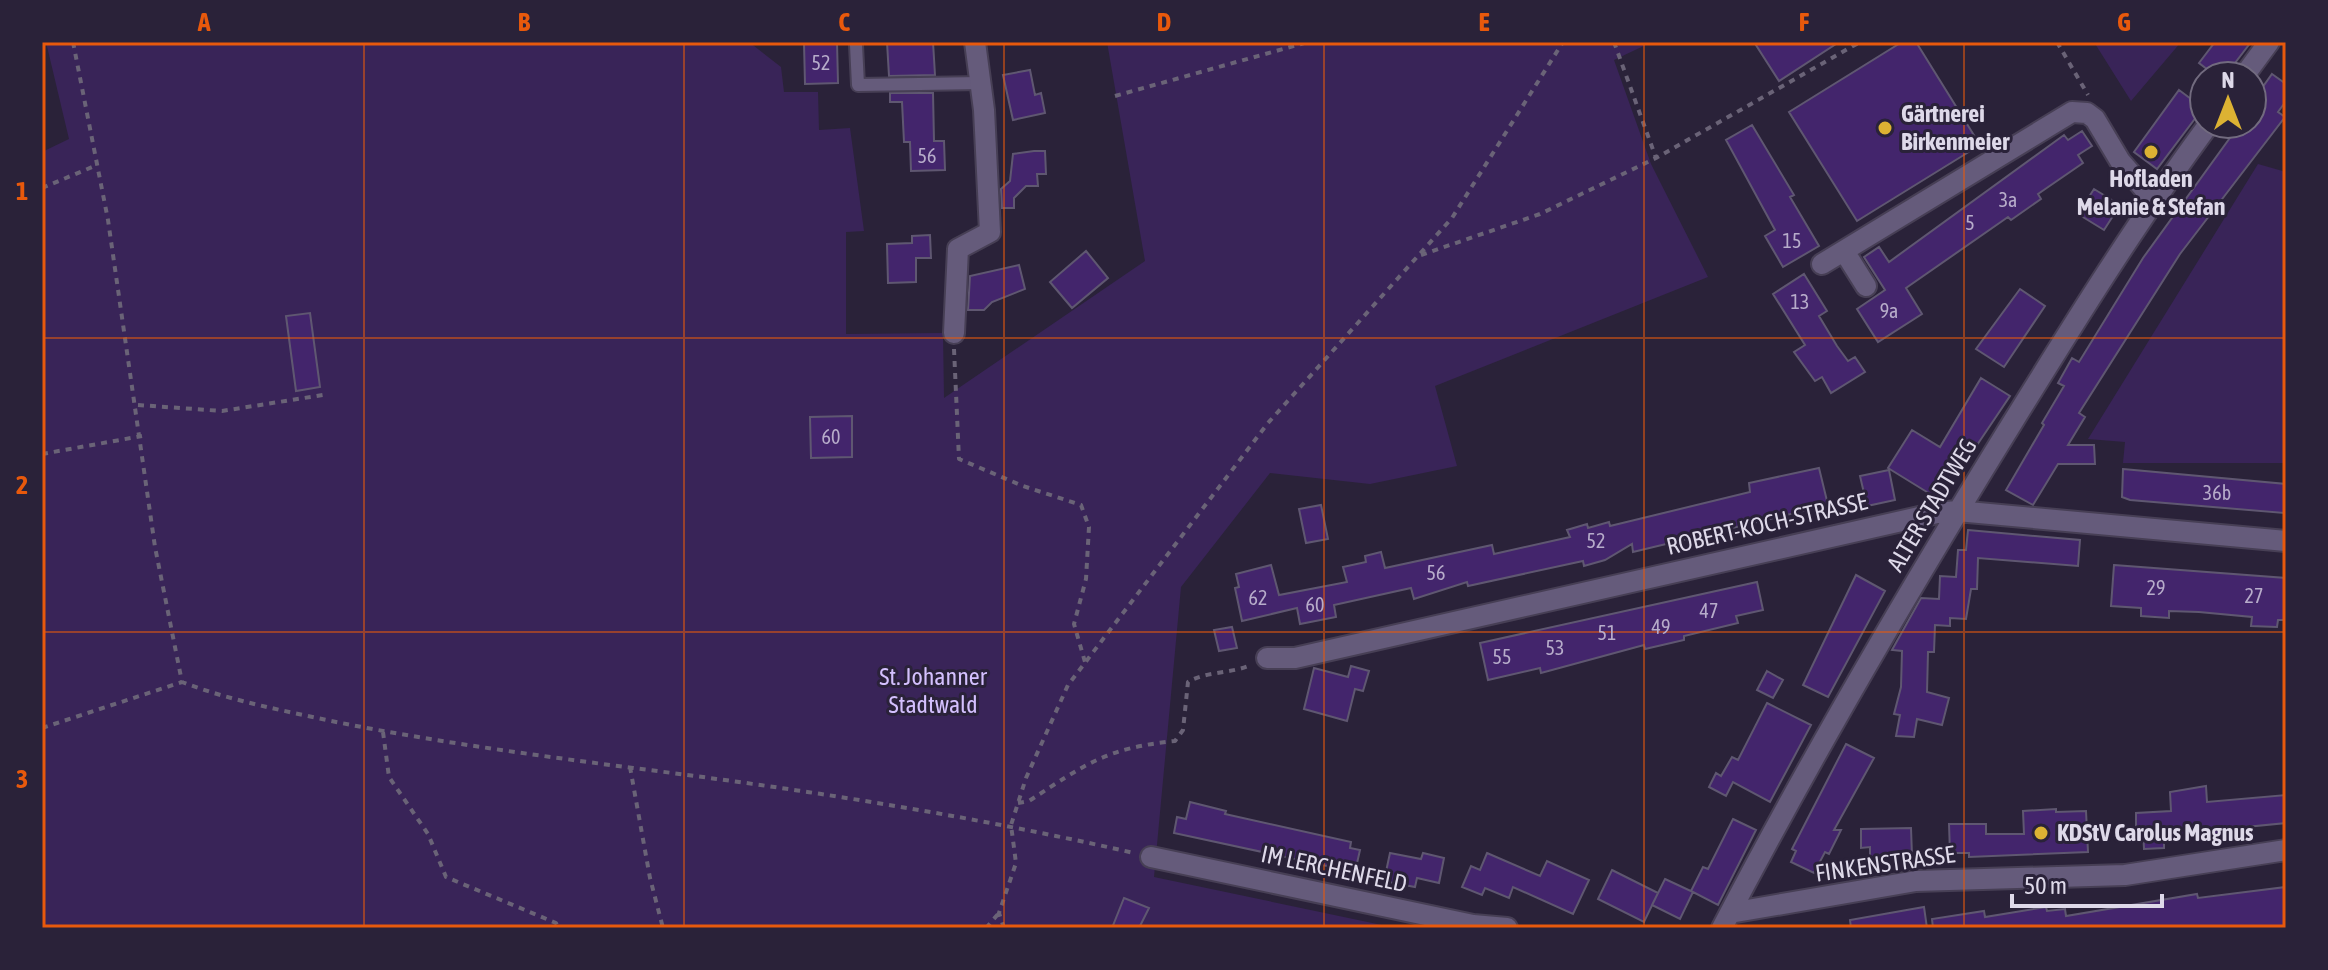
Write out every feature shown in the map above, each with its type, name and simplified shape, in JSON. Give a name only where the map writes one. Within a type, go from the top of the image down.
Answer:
[{"type":"street","points":[[954,333],[958,249],[990,232],[981,83],[975,42]]},
{"type":"street","points":[[2256,60],[2269,42]]},
{"type":"street","points":[[1822,264],[2060,117],[2087,113],[2095,119],[2120,161],[2153,199]]},
{"type":"street","name":"ALTER STADTWEG","points":[[1726,920],[1827,735],[1957,511],[2153,199],[2197,140]]},
{"type":"street","points":[[1844,251],[1866,286]]},
{"type":"street","name":"ROBERT-KOCH-STRASSE","points":[[1267,658],[1295,658],[1922,516],[1957,511],[2286,541]]},
{"type":"street","name":"FINKENSTRASSE","points":[[1726,920],[1916,881],[2125,875],[2286,850]]},
{"type":"street","name":"IM LERCHENFELD","points":[[1151,857],[1473,925],[1507,928]]},
{"type":"lane","points":[[856,45],[858,85],[981,83]]},
{"type":"path","points":[[73,42],[138,405],[155,547],[182,682]]},
{"type":"path","points":[[1115,96],[1308,42]]},
{"type":"path","points":[[986,928],[999,913],[1016,863],[1011,825],[1018,803],[1068,685],[1268,423],[1452,218],[1563,42]]},
{"type":"path","points":[[1614,42],[1656,158]]},
{"type":"path","points":[[1418,256],[1540,214],[1656,158],[1860,42]]},
{"type":"path","points":[[2057,42],[2086,91],[2095,119]]},
{"type":"path","points":[[42,188],[97,165]]},
{"type":"path","points":[[954,333],[959,459],[1023,486],[1081,505],[1089,527],[1086,579],[1074,624],[1085,662]]},
{"type":"path","points":[[138,405],[222,411],[323,395]]},
{"type":"path","points":[[42,454],[142,436]]},
{"type":"path","points":[[1018,803],[1029,801],[1105,755],[1129,746],[1175,741],[1183,730],[1188,682],[1198,676],[1231,674],[1267,658]]},
{"type":"path","points":[[42,728],[182,682],[223,698],[383,732],[535,756],[808,791],[1011,825],[1151,857]]},
{"type":"path","points":[[383,732],[389,777],[428,834],[446,877],[481,894],[509,900],[556,923],[558,928]]},
{"type":"path","points":[[630,767],[650,878],[663,928]]},
{"type":"path","points":[[999,913],[1004,928]]},
{"type":"green space","name":"St. Johanner Stadtwald","points":[[46,42],[749,42],[781,67],[784,92],[818,92],[819,130],[850,128],[864,231],[846,232],[846,334],[943,333],[944,398],[1145,261],[1107,42],[1652,42],[1614,60],[1651,164],[1708,277],[1435,386],[1457,466],[1370,484],[1270,473],[1181,587],[1154,877],[1396,928],[42,928],[42,152],[69,139]]},
{"type":"green space","points":[[2094,42],[2181,42],[2131,101]]},
{"type":"green space","points":[[2258,164],[2286,172],[2286,463],[2123,463],[2125,442],[2088,439]]},
{"type":"building","points":[[837,42],[838,83],[805,84],[804,43]]},
{"type":"building","points":[[887,42],[933,42],[935,75],[889,76]]},
{"type":"building","points":[[1754,42],[1839,42],[1779,81]]},
{"type":"building","name":"Gärtnerei Birkenmeier","points":[[1902,42],[1916,42],[1980,145],[1857,221],[1789,112]]},
{"type":"building","points":[[2215,42],[2251,42],[2237,60],[2201,60]]},
{"type":"building","points":[[1030,70],[1035,95],[1041,93],[1045,113],[1013,120],[1003,75]]},
{"type":"building","points":[[2272,74],[2286,84],[2286,101],[2278,112],[2285,117],[2268,139],[2268,80]]},
{"type":"building","points":[[2179,90],[2188,97],[2188,128],[2157,169],[2134,152]]},
{"type":"building","points":[[890,93],[933,93],[934,141],[944,141],[945,170],[911,171],[910,142],[904,142],[902,102],[890,102]]},
{"type":"building","points":[[1752,125],[1794,195],[1790,197],[1819,246],[1783,267],[1765,236],[1775,230],[1726,140]]},
{"type":"building","points":[[2082,131],[2092,146],[2078,155],[2083,163],[2038,194],[2041,199],[2011,220],[2008,217],[1906,288],[1922,314],[1878,342],[1857,309],[1885,290],[1864,257],[1879,247],[1889,262],[2064,135],[2068,140]]},
{"type":"building","points":[[2228,140],[2267,140],[2180,254],[2079,413],[2085,417],[2068,445],[2094,445],[2095,464],[2058,464],[2033,505],[2006,490],[2064,386],[2058,383],[2072,358],[2079,362],[2143,258]]},
{"type":"building","points":[[1045,151],[1046,174],[1037,174],[1038,186],[1026,186],[1014,198],[1014,208],[1002,208],[1001,189],[1010,181],[1013,154]]},
{"type":"building","points":[[2094,189],[2120,205],[2104,230],[2078,214]]},
{"type":"building","points":[[930,235],[931,258],[916,258],[916,282],[888,283],[887,244],[912,243],[912,236]]},
{"type":"building","points":[[1086,251],[1108,278],[1072,308],[1050,282]]},
{"type":"building","points":[[1019,265],[1025,289],[992,302],[984,310],[968,310],[970,276]]},
{"type":"building","points":[[1804,274],[1827,311],[1819,316],[1837,346],[1848,361],[1855,357],[1865,372],[1831,393],[1822,377],[1815,381],[1794,352],[1805,345],[1773,294]]},
{"type":"building","points":[[2020,289],[2045,306],[2004,367],[1976,349]]},
{"type":"building","points":[[310,313],[320,387],[296,391],[286,316]]},
{"type":"building","points":[[1981,378],[2010,396],[1973,451],[1968,448],[1935,497],[1888,468],[1912,430],[1940,447]]},
{"type":"building","points":[[852,416],[852,457],[811,458],[810,417]]},
{"type":"building","points":[[1819,468],[1828,505],[1633,552],[1632,544],[1605,560],[1584,566],[1583,561],[1468,586],[1467,582],[1414,599],[1411,588],[1334,605],[1336,617],[1300,624],[1297,608],[1242,621],[1235,588],[1239,587],[1236,574],[1271,565],[1279,595],[1347,582],[1343,567],[1366,562],[1365,556],[1381,552],[1385,568],[1492,545],[1494,554],[1570,537],[1567,530],[1587,524],[1588,528],[1609,522],[1610,526],[1750,492],[1749,483]]},
{"type":"building","points":[[2123,469],[2286,484],[2284,513],[2130,500],[2122,497]]},
{"type":"building","points":[[1889,470],[1895,500],[1867,506],[1860,476]]},
{"type":"building","points":[[1321,505],[1328,539],[1306,543],[1299,509]]},
{"type":"building","points":[[1968,530],[2080,540],[2078,566],[1978,558],[1977,589],[1971,589],[1966,619],[1950,618],[1950,626],[1935,625],[1934,652],[1928,652],[1927,692],[1949,698],[1942,725],[1917,719],[1914,737],[1896,736],[1900,715],[1894,714],[1901,687],[1902,651],[1892,650],[1921,598],[1939,599],[1940,576],[1956,577],[1958,550],[1966,550]]},
{"type":"building","points":[[2114,565],[2286,578],[2286,620],[2278,620],[2277,627],[2251,626],[2252,617],[2199,612],[2169,611],[2169,618],[2141,616],[2141,608],[2111,606]]},
{"type":"building","points":[[1856,575],[1885,591],[1828,697],[1803,685]]},
{"type":"building","points":[[1757,582],[1763,610],[1736,616],[1738,623],[1684,636],[1684,640],[1645,649],[1644,645],[1541,673],[1540,668],[1488,680],[1480,643]]},
{"type":"building","points":[[1232,627],[1237,648],[1219,651],[1214,630]]},
{"type":"building","points":[[1351,666],[1369,671],[1363,691],[1355,689],[1347,721],[1304,709],[1314,668],[1348,677]]},
{"type":"building","points":[[1767,671],[1783,680],[1773,698],[1757,690]]},
{"type":"building","points":[[1767,703],[1811,725],[1770,802],[1733,782],[1726,796],[1709,787],[1716,773],[1721,776],[1732,757],[1738,760]]},
{"type":"building","points":[[1846,744],[1874,758],[1834,830],[1841,830],[1829,854],[1825,852],[1814,873],[1791,862],[1796,851],[1792,849]]},
{"type":"building","points":[[2206,786],[2207,802],[2286,795],[2286,823],[2236,828],[2237,833],[2164,841],[2164,848],[2144,849],[2143,829],[2136,830],[2136,813],[2171,811],[2170,792]]},
{"type":"building","points":[[1190,802],[1226,811],[1225,814],[1351,842],[1350,848],[1360,850],[1355,872],[1174,833],[1177,817],[1186,819]]},
{"type":"building","points":[[2056,809],[2056,812],[2086,811],[2088,852],[1969,857],[1969,853],[1950,853],[1949,824],[1986,824],[1986,834],[2024,834],[2023,811]]},
{"type":"building","points":[[1733,819],[1756,830],[1718,905],[1691,891],[1703,867],[1708,869]]},
{"type":"building","points":[[1911,828],[1912,856],[1870,857],[1870,847],[1861,848],[1861,829]]},
{"type":"building","points":[[1390,853],[1421,859],[1423,853],[1444,858],[1439,883],[1417,878],[1415,887],[1384,881]]},
{"type":"building","points":[[1487,853],[1540,876],[1547,861],[1589,880],[1573,914],[1513,887],[1509,898],[1485,888],[1482,895],[1462,887],[1471,866],[1480,870]]},
{"type":"building","points":[[1612,870],[1658,893],[1644,922],[1598,899]]},
{"type":"building","points":[[1665,879],[1693,892],[1680,919],[1652,905]]},
{"type":"building","points":[[2286,887],[2286,928],[1933,928],[1932,919],[1984,911],[1985,917],[2046,907],[2047,911],[2065,909],[2066,916],[2197,894],[2198,898]]},
{"type":"building","points":[[1124,898],[1149,908],[1139,928],[1112,928]]},
{"type":"building","points":[[1924,907],[1927,928],[1851,928],[1850,920]]},
{"type":"place","name":"Gärtnerei Birkenmeier","points":[[1885,128]]},
{"type":"place","name":"Hofladen Melanie & Stefan","points":[[2151,152]]},
{"type":"place","name":"KDStV Carolus Magnus","points":[[2041,833]]}]
